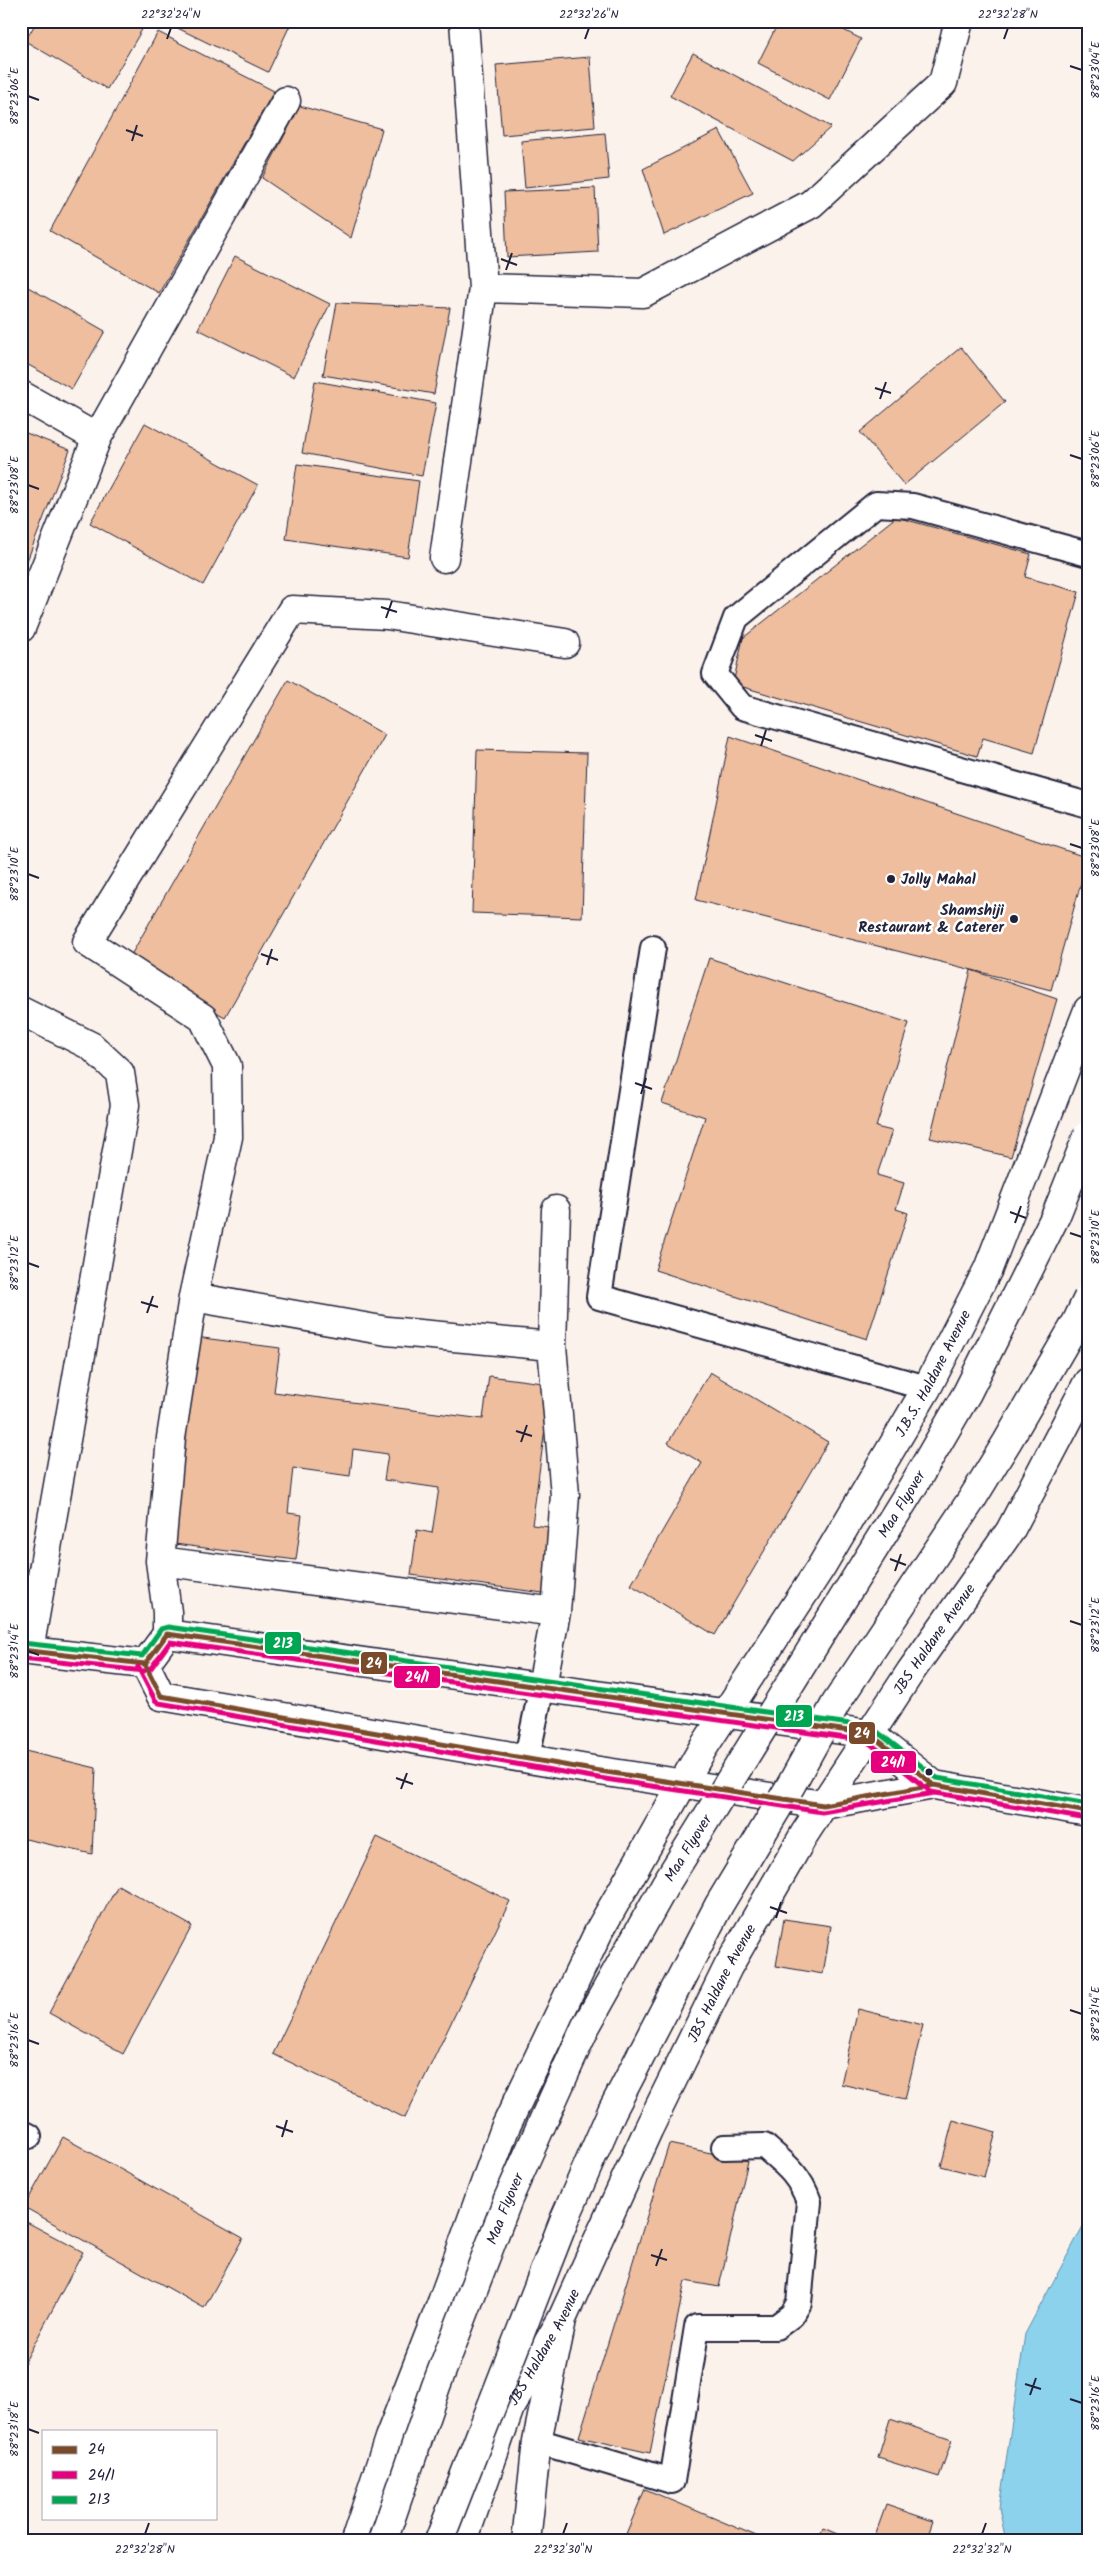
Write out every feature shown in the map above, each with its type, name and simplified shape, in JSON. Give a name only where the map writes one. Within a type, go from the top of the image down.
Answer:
[{"type":"main road","points":[[444,558],[483,288],[464,21]]},
{"type":"main road","points":[[483,288],[643,293],[812,204],[943,83],[959,21]]},
{"type":"main road","points":[[21,628],[97,438],[286,101]]},
{"type":"main road","points":[[21,395],[97,438]]},
{"type":"main road","points":[[145,1664],[167,1634],[167,1612],[160,1561],[171,1438],[194,1297],[228,1137],[227,1066],[204,1018],[87,942],[292,610],[387,615],[565,643]]},
{"type":"main road","points":[[21,1010],[90,1046],[113,1066],[120,1073],[125,1105],[25,1650],[145,1664]]},
{"type":"main road","name":"J.B.S. Haldane Avenue","points":[[726,1712],[821,1567],[927,1388],[988,1269],[1088,1010]]},
{"type":"main road","name":"Maa Flyover","points":[[383,2541],[433,2395],[508,2199],[586,2026],[665,1886],[913,1486],[968,1392],[1056,1215],[1088,1135]]},
{"type":"main road","points":[[542,1686],[556,1612],[565,1495],[552,1346],[556,1210]]},
{"type":"main road","points":[[194,1297],[388,1331],[552,1346]]},
{"type":"main road","points":[[439,2541],[565,2218],[612,2111],[719,1905],[791,1785],[836,1703],[1007,1442],[1076,1323],[1088,1298]]},
{"type":"main road","name":"JBS Haldane Avenue","points":[[463,2541],[510,2407],[562,2319],[648,2130],[728,1967],[823,1805],[911,1670],[1010,1531],[1088,1382]]},
{"type":"main road","points":[[160,1561],[556,1612]]},
{"type":"main road","points":[[167,1634],[726,1712],[870,1734],[934,1785]]},
{"type":"main road","points":[[145,1664],[161,1696],[684,1784],[823,1805],[934,1785],[1088,1812]]},
{"type":"main road","points":[[355,2541],[389,2438],[442,2302],[505,2128],[599,1931],[726,1712]]},
{"type":"main road","points":[[526,2541],[537,2441],[562,2319]]},
{"type":"lane","points":[[1088,554],[913,506],[876,504],[736,618],[715,674],[742,707],[1088,805]]},
{"type":"lane","points":[[653,948],[599,1297],[927,1388]]},
{"type":"lane","points":[[527,1757],[542,1686]]},
{"type":"lane","points":[[537,2441],[672,2482],[697,2327],[776,2327],[792,2315],[799,2303],[809,2202],[806,2191],[800,2179],[790,2168],[764,2146],[724,2147]]},
{"type":"water","points":[[1088,2217],[1088,2541],[1006,2541],[999,2508],[1025,2334]]},
{"type":"building","points":[[37,21],[147,21],[107,89],[25,41]]},
{"type":"building","points":[[163,21],[292,21],[268,72]]},
{"type":"building","points":[[779,21],[826,21],[861,39],[830,100],[758,63]]},
{"type":"building","points":[[158,32],[274,91],[159,293],[50,231]]},
{"type":"building","points":[[693,53],[831,127],[793,161],[670,96]]},
{"type":"building","points":[[590,57],[595,127],[502,135],[496,65]]},
{"type":"building","points":[[300,106],[382,129],[351,238],[262,178]]},
{"type":"building","points":[[719,130],[753,193],[664,235],[643,169]]},
{"type":"building","points":[[605,133],[609,179],[525,188],[521,141]]},
{"type":"building","points":[[595,188],[598,252],[507,257],[504,192]]},
{"type":"building","points":[[235,256],[330,304],[294,377],[198,329]]},
{"type":"building","points":[[21,283],[105,331],[72,389],[21,361]]},
{"type":"building","points":[[337,303],[450,308],[434,394],[323,375]]},
{"type":"building","points":[[961,347],[1005,402],[904,485],[860,432]]},
{"type":"building","points":[[315,381],[436,403],[422,476],[302,453]]},
{"type":"building","points":[[145,423],[258,485],[203,585],[90,523]]},
{"type":"building","points":[[21,431],[70,450],[25,566],[21,565]]},
{"type":"building","points":[[297,464],[419,481],[408,557],[286,539]]},
{"type":"building","points":[[896,517],[1031,554],[1025,577],[1079,592],[1034,753],[983,738],[977,756],[733,684],[743,638]]},
{"type":"building","points":[[288,680],[385,735],[225,1017],[127,962]]},
{"type":"building","name":"Jolly Mahal","points":[[730,736],[1088,858],[1051,990],[696,900]]},
{"type":"building","points":[[477,750],[587,753],[582,917],[472,913]]},
{"type":"building","points":[[709,958],[909,1023],[876,1127],[892,1131],[877,1175],[904,1183],[896,1209],[908,1213],[867,1339],[655,1270],[705,1117],[662,1103]]},
{"type":"building","points":[[971,970],[1057,999],[1011,1157],[930,1138]]},
{"type":"building","points":[[195,1337],[280,1348],[274,1392],[483,1419],[489,1376],[551,1384],[532,1525],[551,1527],[543,1593],[411,1575],[417,1530],[432,1533],[439,1488],[384,1480],[388,1454],[353,1449],[350,1476],[293,1468],[288,1513],[302,1515],[296,1560],[167,1543]]},
{"type":"building","points":[[710,1372],[828,1442],[715,1635],[631,1585],[702,1463],[668,1443]]},
{"type":"building","points":[[21,1750],[96,1768],[92,1854],[21,1838]]},
{"type":"building","points":[[377,1837],[510,1901],[405,2118],[273,2054]]},
{"type":"building","points":[[118,1885],[192,1926],[123,2054],[49,2013]]},
{"type":"building","points":[[784,1919],[831,1926],[823,1974],[776,1966]]},
{"type":"building","points":[[858,2009],[923,2025],[905,2099],[841,2084]]},
{"type":"building","points":[[953,2120],[996,2132],[984,2177],[941,2166]]},
{"type":"building","points":[[63,2137],[243,2238],[204,2308],[24,2207]]},
{"type":"building","points":[[669,2144],[748,2161],[719,2287],[685,2281],[650,2453],[579,2437]]},
{"type":"building","points":[[21,2219],[83,2252],[21,2369]]},
{"type":"building","points":[[890,2419],[952,2440],[939,2477],[878,2458]]},
{"type":"building","points":[[645,2489],[761,2538],[759,2541],[623,2541]]},
{"type":"building","points":[[886,2505],[933,2521],[926,2541],[873,2541]]},
{"type":"building","points":[[823,2528],[854,2541],[818,2541]]},
{"type":"transit line","name":"213","points":[[22,1643],[142,1656],[161,1629],[168,1627],[871,1727],[937,1778],[1088,1804]]},
{"type":"transit line","name":"24","points":[[145,1664],[167,1634],[870,1734],[934,1785],[1088,1812]]},
{"type":"transit line","name":"24/1","points":[[151,1668],[170,1642],[867,1741],[931,1792],[1087,1819]]},
{"type":"transit line","name":"24","points":[[21,1650],[145,1664]]},
{"type":"transit line","name":"24/1","points":[[21,1658],[144,1671]]},
{"type":"transit line","name":"24","points":[[145,1664],[161,1696],[593,1770],[823,1805],[934,1785],[964,1790]]},
{"type":"transit line","name":"24/1","points":[[138,1667],[155,1700],[159,1703],[592,1777],[822,1812],[934,1793],[963,1797]]},
{"type":"place","name":"Jolly Mahal","points":[[891,879]]},
{"type":"place","name":"Shamshiji Restaurant & Caterer","points":[[1014,919]]}]
